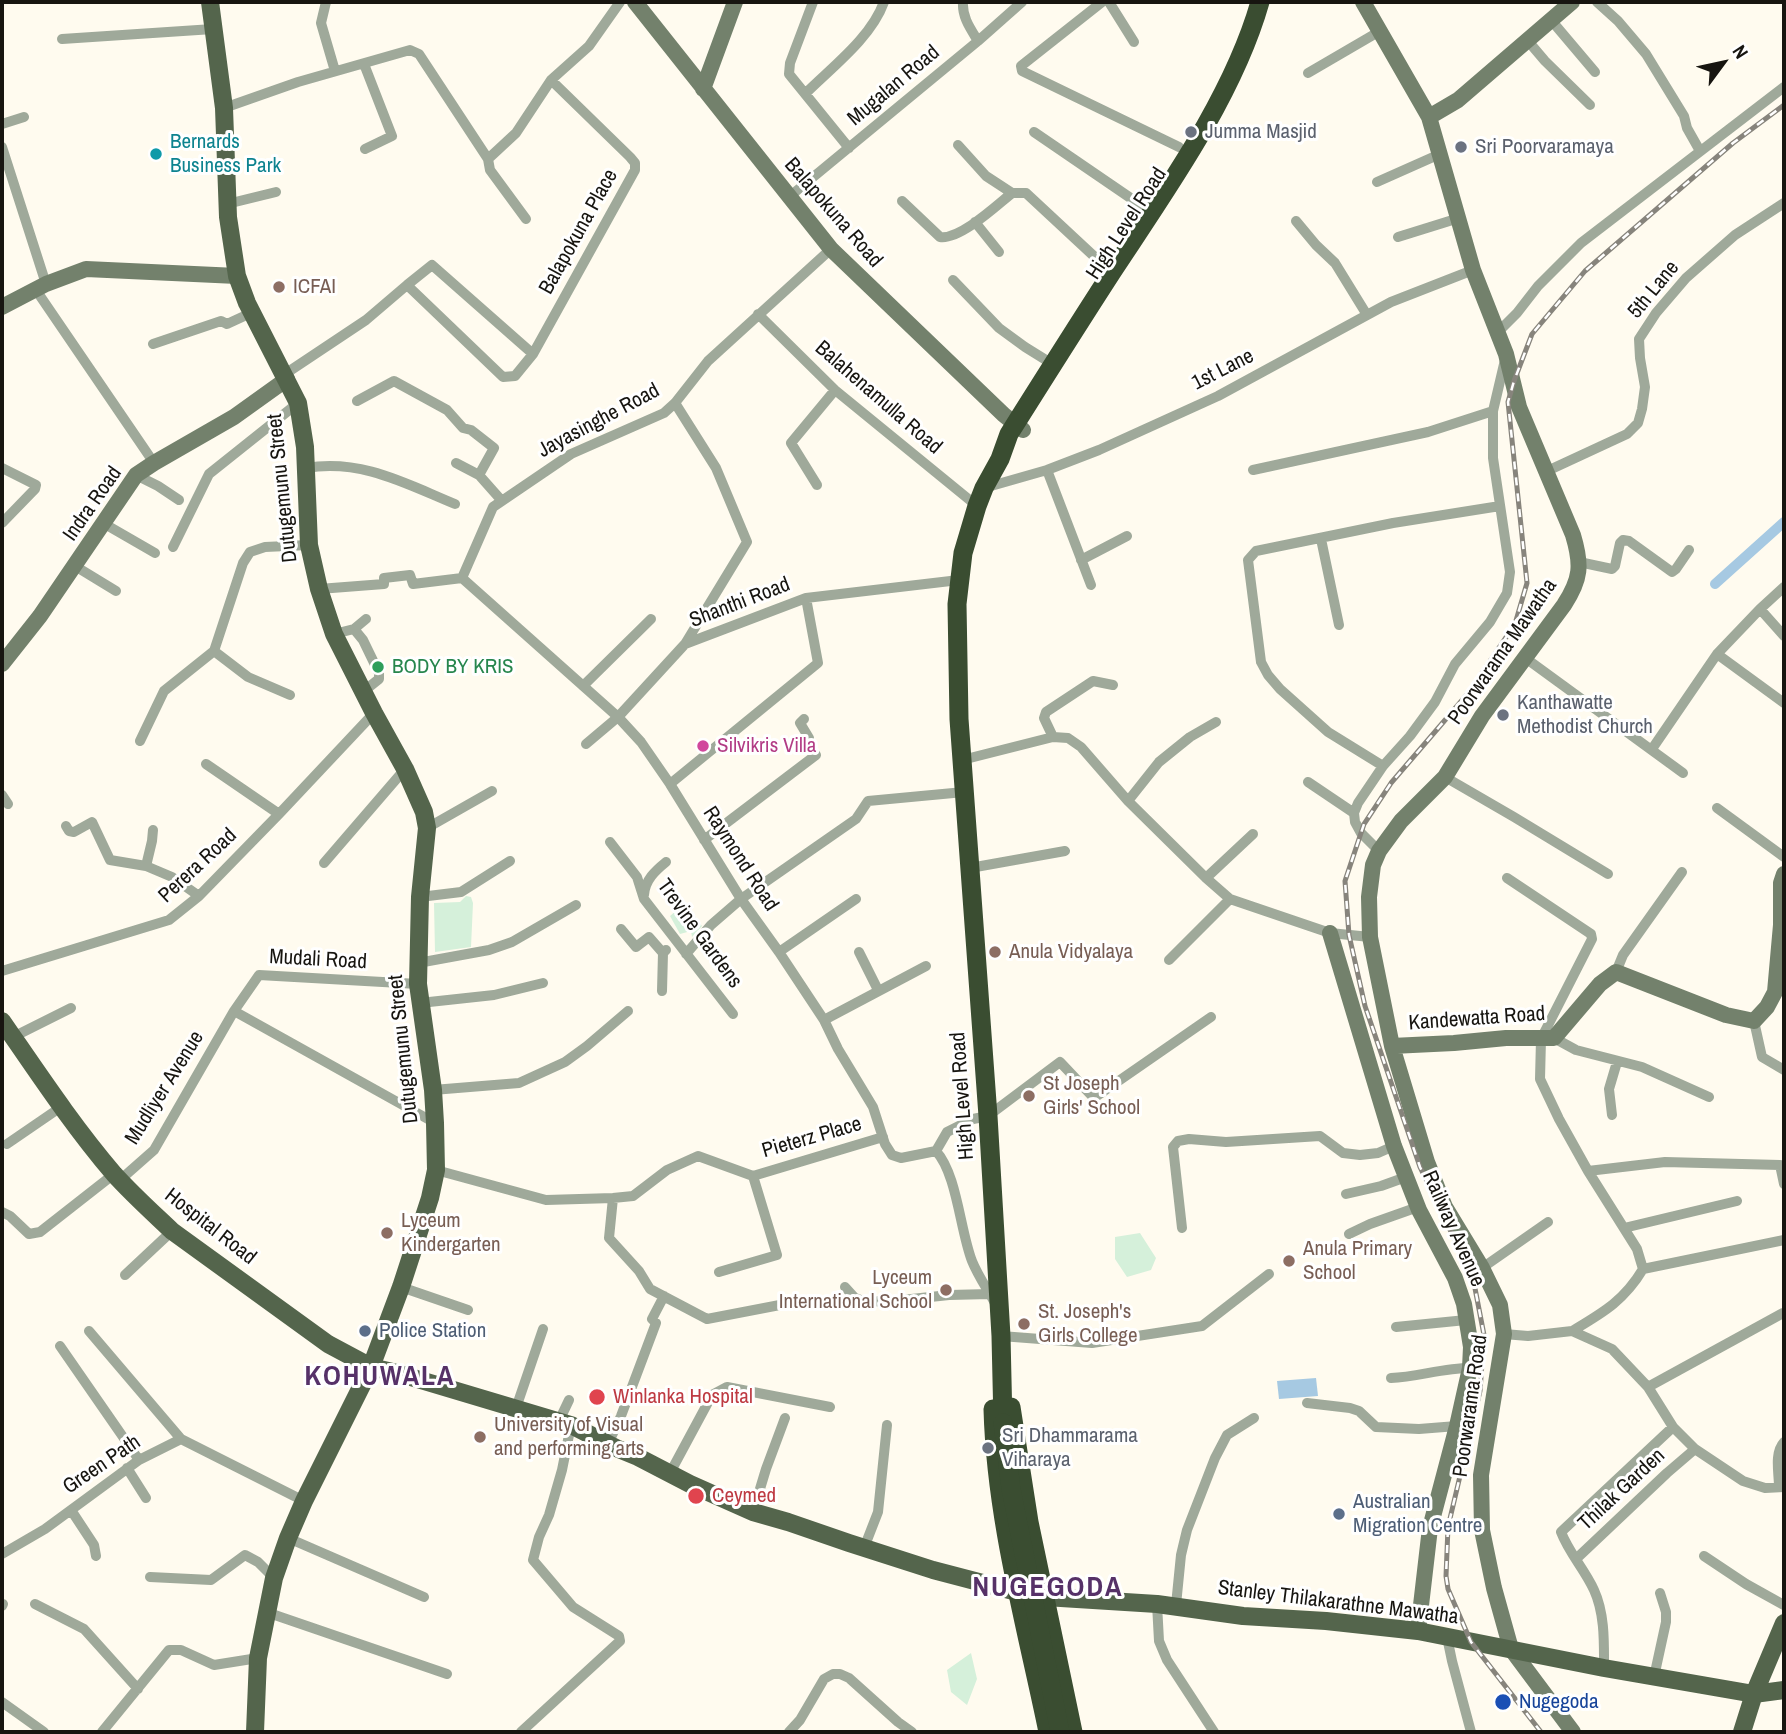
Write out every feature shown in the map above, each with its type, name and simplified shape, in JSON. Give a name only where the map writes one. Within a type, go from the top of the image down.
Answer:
[{"type":"highway","name":"High Level Road","points":[[1019,427],[1054,365],[1152,212],[1180,157],[1199,136],[1239,60],[1260,2]]},
{"type":"highway","name":"High Level Road","points":[[1060,1732],[1011,1489],[1003,1423],[1001,1336],[994,1302],[988,1116],[962,760],[957,604],[959,580],[963,553],[980,497],[1000,460],[1009,434],[1019,427],[1081,336],[1206,143],[1254,51],[1269,2]]},
{"type":"highway","points":[[1003,1388],[1010,1404],[1029,1522],[1073,1732]]},
{"type":"highway","points":[[1003,1388],[993,1402],[996,1471],[1012,1591],[1030,1645],[1048,1732]]},
{"type":"highway","points":[[1005,1527],[1029,1522]]},
{"type":"highway","points":[[1030,1645],[1054,1639]]},
{"type":"main road","name":"Dutugemunu Street","points":[[210,2],[224,108],[227,204],[237,276],[298,403],[305,447],[309,545],[319,589],[334,634],[405,769],[424,812],[427,828],[420,897],[418,984],[435,1123],[436,1170],[430,1198],[401,1287],[371,1367],[304,1502],[274,1578],[258,1658],[255,1732]]},
{"type":"main road","name":"Balapokuna Road","points":[[635,2],[831,249],[1019,427]]},
{"type":"main road","points":[[703,89],[734,2]]},
{"type":"main road","points":[[1363,2],[1429,117],[1474,270],[1506,354],[1519,407],[1573,536],[1579,562]]},
{"type":"main road","points":[[1429,117],[1458,100],[1572,2]]},
{"type":"main road","points":[[2,307],[41,287],[86,269],[237,276]]},
{"type":"main road","name":"Indra Road","points":[[2,664],[40,616],[136,475],[234,417],[286,377]]},
{"type":"main road","name":"Poorwarama Mawatha","points":[[1370,937],[1369,897],[1373,865],[1380,851],[1401,821],[1445,777],[1482,716],[1574,590],[1579,562]]},
{"type":"main road","points":[[1616,972],[1726,1015],[1754,1021],[1767,1007],[1774,992],[1781,925],[1781,883],[1784,874]]},
{"type":"main road","name":"Railway Avenue","points":[[1329,933],[1394,1146],[1418,1207],[1454,1278],[1464,1304],[1471,1347],[1457,1426],[1430,1528],[1418,1632]]},
{"type":"main road","name":"Poorwarama Road","points":[[1370,937],[1392,1046],[1427,1162],[1445,1207],[1482,1268],[1500,1305],[1504,1334],[1481,1475],[1482,1530],[1511,1649]]},
{"type":"main road","name":"Kandewatta Road","points":[[1392,1046],[1506,1038],[1547,1038],[1600,984],[1616,972]]},
{"type":"main road","name":"Hospital Road","points":[[2,1021],[61,1107],[117,1177],[172,1231],[328,1343],[371,1367],[565,1423],[670,1473]]},
{"type":"main road","name":"Stanley Thilakarathne Mawatha","points":[[670,1473],[753,1512],[933,1570],[1012,1591],[1045,1597],[1176,1605],[1244,1616],[1326,1621],[1418,1632],[1754,1694],[1784,1690]]},
{"type":"main road","points":[[1742,1732],[1754,1694],[1784,1623]]},
{"type":"main road","points":[[1511,1649],[1573,1732]]},
{"type":"street","points":[[326,2],[321,23],[335,71]]},
{"type":"street","points":[[488,159],[516,133],[551,80],[589,46],[620,2]]},
{"type":"street","points":[[813,2],[790,63],[789,74],[849,148]]},
{"type":"street","points":[[805,94],[867,34],[884,2]]},
{"type":"street","points":[[962,2],[965,21],[978,41]]},
{"type":"street","name":"Mugalan Road","points":[[789,197],[1022,2]]},
{"type":"street","points":[[1102,2],[1021,66],[1022,71],[1180,157]]},
{"type":"street","points":[[1109,2],[1134,42]]},
{"type":"street","points":[[1597,2],[1618,21],[1646,54],[1684,116],[1686,128],[1700,151]]},
{"type":"street","points":[[1551,20],[1595,72]]},
{"type":"street","points":[[62,40],[213,30]]},
{"type":"street","points":[[1308,73],[1380,31]]},
{"type":"street","points":[[1528,41],[1590,105]]},
{"type":"street","points":[[224,108],[298,82],[410,50],[419,54],[488,159],[490,170],[526,219]]},
{"type":"street","points":[[364,64],[392,136],[365,149]]},
{"type":"street","name":"Balapokuna Place","points":[[407,285],[503,377],[515,376],[533,354],[635,170],[635,163],[630,157],[551,80]]},
{"type":"street","points":[[1498,332],[1538,286],[1581,243],[1784,87]]},
{"type":"street","points":[[2,124],[24,117]]},
{"type":"street","points":[[1034,132],[1152,212]]},
{"type":"street","points":[[958,145],[986,176],[1013,193],[1026,193],[1112,273]]},
{"type":"street","points":[[2,148],[41,287],[154,463]]},
{"type":"street","points":[[1377,182],[1440,154]]},
{"type":"street","points":[[227,204],[276,192]]},
{"type":"street","points":[[902,201],[940,237],[947,238],[975,222],[1013,193]]},
{"type":"street","name":"5th Lane","points":[[1545,472],[1628,433],[1638,423],[1645,387],[1639,339],[1650,322],[1686,278],[1735,235],[1784,203]]},
{"type":"street","points":[[1398,237],[1459,218]]},
{"type":"street","points":[[1296,221],[1316,246],[1335,263],[1367,315]]},
{"type":"street","points":[[975,222],[999,252]]},
{"type":"street","name":"Jayasinghe Road","points":[[462,578],[493,507],[571,454],[664,413],[708,361],[831,249]]},
{"type":"street","points":[[286,377],[366,320],[432,265],[533,354]]},
{"type":"street","name":"1st Lane","points":[[980,497],[1098,450],[1218,396],[1391,302],[1474,270]]},
{"type":"street","points":[[953,279],[999,328],[1054,365]]},
{"type":"street","points":[[153,344],[221,321],[227,324],[253,312]]},
{"type":"street","name":"Balahenamulla Road","points":[[758,314],[835,390],[980,497]]},
{"type":"street","points":[[1380,851],[1361,833],[1355,822],[1354,813],[1358,803],[1383,766],[1435,702],[1455,664],[1490,622],[1507,593],[1510,572],[1493,458],[1493,411],[1506,354]]},
{"type":"street","points":[[358,401],[394,381],[447,410],[463,428],[471,430],[494,448],[479,475]]},
{"type":"street","points":[[817,485],[791,443],[835,390]]},
{"type":"street","points":[[173,547],[209,474],[298,403]]},
{"type":"street","name":"Shanthi Road","points":[[674,404],[716,468],[747,542],[685,645]]},
{"type":"street","points":[[1253,470],[1428,432],[1493,411]]},
{"type":"street","points":[[456,463],[479,475],[502,500]]},
{"type":"street","points":[[2,468],[36,485],[2,523]]},
{"type":"street","points":[[306,468],[361,468],[455,503]]},
{"type":"street","points":[[1047,470],[1091,585]]},
{"type":"street","points":[[136,475],[178,500]]},
{"type":"street","points":[[1383,766],[1328,732],[1268,675],[1261,662],[1248,560],[1256,551],[1393,523],[1500,506]]},
{"type":"street","points":[[103,523],[155,553]]},
{"type":"street","points":[[1081,560],[1127,536]]},
{"type":"street","points":[[1321,539],[1339,625]]},
{"type":"street","points":[[1579,562],[1612,569],[1623,540],[1629,541],[1672,572],[1689,550]]},
{"type":"street","points":[[139,741],[164,691],[214,651],[243,563],[250,552],[265,547],[309,545]]},
{"type":"street","points":[[75,566],[116,592]]},
{"type":"street","points":[[319,589],[384,584],[384,578],[410,575],[413,584],[462,578]]},
{"type":"street","name":"Raymond Road","points":[[462,578],[618,717],[641,741],[741,899],[824,1020],[873,1107],[883,1138]]},
{"type":"street","name":"Shanthi Road","points":[[685,645],[806,598],[959,580]]},
{"type":"street","points":[[1652,750],[1717,654],[1784,587]]},
{"type":"street","points":[[670,784],[818,663],[806,598]]},
{"type":"street","points":[[1760,609],[1784,636]]},
{"type":"street","points":[[334,634],[354,629],[366,619]]},
{"type":"street","points":[[583,686],[651,619]]},
{"type":"street","points":[[354,629],[363,639],[379,673],[379,679],[365,691]]},
{"type":"street","points":[[586,744],[618,717],[685,645]]},
{"type":"street","points":[[214,651],[248,677],[290,695]]},
{"type":"street","points":[[1717,654],[1784,704]]},
{"type":"street","points":[[1524,657],[1683,773]]},
{"type":"street","points":[[1053,737],[1044,718],[1046,712],[1093,681],[1113,685]]},
{"type":"street","name":"Perera Road","points":[[2,971],[169,920],[198,896],[374,713]]},
{"type":"street","points":[[704,840],[816,755],[808,745],[809,738],[800,723],[804,719]]},
{"type":"street","points":[[1128,801],[1159,762],[1190,737],[1216,722]]},
{"type":"street","points":[[962,760],[1053,737],[1068,738],[1082,747],[1128,801],[1230,898],[1329,933],[1370,937]]},
{"type":"street","points":[[206,764],[279,814]]},
{"type":"street","points":[[324,863],[405,769]]},
{"type":"street","points":[[1445,777],[1608,874]]},
{"type":"street","points":[[1308,782],[1354,813]]},
{"type":"street","points":[[427,828],[492,791]]},
{"type":"street","points":[[686,954],[711,925],[741,899],[856,819],[868,801],[964,792]]},
{"type":"street","points":[[1717,808],[1784,857]]},
{"type":"street","points":[[66,826],[69,831],[74,832],[92,822],[110,860],[146,866],[172,877],[198,896]]},
{"type":"street","points":[[146,866],[153,830]]},
{"type":"street","points":[[1206,878],[1253,834]]},
{"type":"street","name":"Trevine Gardens","points":[[610,842],[637,877],[644,898],[733,1014]]},
{"type":"street","points":[[970,867],[1065,851]]},
{"type":"street","points":[[420,897],[461,892],[510,861]]},
{"type":"street","points":[[644,898],[645,885],[654,872],[666,862]]},
{"type":"street","points":[[1616,972],[1623,955],[1682,873]]},
{"type":"street","points":[[1504,1334],[1528,1336],[1572,1331],[1612,1307],[1634,1285],[1643,1269],[1637,1249],[1588,1171],[1540,1079],[1547,1038],[1592,939],[1591,934],[1507,878]]},
{"type":"street","points":[[1169,960],[1230,898]]},
{"type":"street","points":[[779,952],[856,900]]},
{"type":"street","points":[[418,963],[489,950],[512,942],[576,905]]},
{"type":"street","points":[[621,929],[636,947],[649,937],[663,953],[662,991]]},
{"type":"street","points":[[663,953],[676,940]]},
{"type":"street","points":[[859,953],[878,990]]},
{"type":"street","points":[[824,1020],[926,966]]},
{"type":"street","name":"Mudali Road","points":[[234,1011],[259,975],[418,984]]},
{"type":"street","points":[[420,1003],[494,995],[543,983]]},
{"type":"street","points":[[13,1037],[71,1008]]},
{"type":"street","points":[[234,1011],[435,1123]]},
{"type":"street","name":"Mudliyer Avenue","points":[[2,1212],[29,1234],[40,1233],[154,1150],[234,1011]]},
{"type":"street","points":[[433,1090],[519,1083],[565,1062],[628,1011]]},
{"type":"street","points":[[883,1138],[892,1154],[901,1158],[936,1151],[947,1132],[973,1119],[988,1116],[1060,1062],[1094,1098],[1211,1017]]},
{"type":"street","points":[[1754,1021],[1762,1057],[1784,1070]]},
{"type":"street","points":[[1547,1038],[1576,1050],[1642,1067],[1709,1097]]},
{"type":"street","points":[[1612,1115],[1609,1088],[1617,1062]]},
{"type":"street","points":[[7,1144],[61,1107]]},
{"type":"street","points":[[1182,1228],[1173,1147],[1178,1141],[1189,1139],[1226,1142],[1320,1136],[1343,1153],[1360,1155],[1378,1153],[1394,1146]]},
{"type":"street","name":"Pieterz Place","points":[[436,1170],[546,1200],[613,1198],[633,1196],[667,1170],[698,1156],[753,1176],[883,1138]]},
{"type":"street","points":[[936,1151],[948,1171],[972,1260],[994,1302]]},
{"type":"street","points":[[1588,1171],[1665,1162],[1780,1165],[1784,1184]]},
{"type":"street","points":[[719,1272],[777,1255],[753,1176]]},
{"type":"street","points":[[1346,1194],[1406,1177]]},
{"type":"street","points":[[613,1198],[609,1238],[639,1271],[650,1289],[708,1319],[785,1304]]},
{"type":"street","points":[[1624,1228],[1737,1201]]},
{"type":"street","points":[[1349,1234],[1418,1207]]},
{"type":"street","points":[[1482,1268],[1548,1222]]},
{"type":"street","points":[[125,1275],[172,1231]]},
{"type":"street","points":[[1643,1269],[1784,1240]]},
{"type":"street","points":[[1001,1336],[1092,1343],[1202,1326],[1269,1274]]},
{"type":"street","points":[[401,1287],[468,1310]]},
{"type":"street","points":[[845,1287],[855,1298],[866,1301],[949,1295],[994,1302]]},
{"type":"street","points":[[608,1444],[656,1323],[652,1319],[664,1296]]},
{"type":"street","points":[[1648,1387],[1783,1314]]},
{"type":"street","points":[[1396,1327],[1466,1320]]},
{"type":"street","points":[[516,1409],[543,1329]]},
{"type":"street","points":[[89,1331],[181,1440],[304,1502]]},
{"type":"street","points":[[1572,1331],[1612,1349],[1648,1387],[1673,1427],[1695,1449],[1743,1482],[1765,1488],[1782,1487],[1778,1457],[1780,1446],[1784,1442]]},
{"type":"street","points":[[60,1346],[139,1460]]},
{"type":"street","points":[[1391,1378],[1450,1368],[1469,1368]]},
{"type":"street","points":[[670,1473],[712,1395],[727,1387],[830,1407]]},
{"type":"street","points":[[521,1732],[620,1640],[619,1636],[573,1606],[533,1560],[559,1482],[569,1400]]},
{"type":"street","points":[[1307,1403],[1359,1411],[1376,1427],[1419,1429],[1457,1426]]},
{"type":"street","points":[[753,1512],[765,1469],[785,1418]]},
{"type":"street","points":[[1176,1605],[1181,1555],[1187,1530],[1215,1458],[1227,1436],[1254,1418]]},
{"type":"street","points":[[864,1548],[878,1512],[887,1425]]},
{"type":"street","points":[[1604,1668],[1604,1629],[1595,1593],[1561,1532],[1673,1427]]},
{"type":"street","name":"Green Path","points":[[2,1554],[45,1529],[139,1460],[181,1440]]},
{"type":"street","name":"Thilak Garden","points":[[1577,1559],[1695,1449]]},
{"type":"street","points":[[127,1468],[146,1498]]},
{"type":"street","points":[[71,1510],[94,1545],[96,1556]]},
{"type":"street","points":[[288,1538],[424,1597]]},
{"type":"street","points":[[150,1577],[211,1580],[244,1555],[258,1562],[274,1578]]},
{"type":"street","points":[[1704,1556],[1784,1605]]},
{"type":"street","points":[[1654,1677],[1666,1622],[1660,1593]]},
{"type":"street","points":[[35,1604],[84,1629],[138,1689]]},
{"type":"street","points":[[1157,1604],[1159,1641],[1167,1660],[1214,1732]]},
{"type":"street","points":[[266,1612],[447,1674]]},
{"type":"street","points":[[1447,1637],[1471,1732]]},
{"type":"street","points":[[102,1732],[169,1650],[181,1650],[214,1665],[258,1658]]},
{"type":"street","points":[[789,1732],[800,1720],[824,1679],[833,1674],[849,1678],[898,1723],[912,1732]]},
{"type":"street","points":[[2,1702],[44,1732]]},
{"type":"green space","points":[[466,896],[471,897],[473,903],[471,947],[435,952],[434,903],[460,902]]},
{"type":"green space","points":[[685,903],[702,926],[692,937],[691,931],[680,934],[670,916]]},
{"type":"green space","points":[[1140,1233],[1156,1258],[1151,1270],[1127,1277],[1115,1259],[1115,1237]]},
{"type":"green space","points":[[971,1653],[977,1679],[967,1705],[951,1692],[947,1670]]},
{"type":"water","points":[[1316,1378],[1318,1396],[1279,1399],[1277,1381]]},
{"type":"waterway","points":[[1715,584],[1784,522]]},
{"type":"railway","points":[[1541,1732],[1471,1642],[1448,1589],[1448,1527],[1480,1391],[1484,1335],[1473,1278],[1420,1167],[1365,1006],[1349,935],[1345,881],[1364,824],[1391,783],[1470,691],[1515,624],[1527,583],[1508,402],[1532,334],[1585,271],[1733,143],[1784,105]]},
{"type":"place","name":"Jumma Masjid","points":[[1191,132]]},
{"type":"place","name":"Sri Poorvaramaya","points":[[1461,147]]},
{"type":"place","name":"Bernards Business Park","points":[[156,154]]},
{"type":"place","name":"ICFAI","points":[[279,287]]},
{"type":"place","name":"BODY BY KRIS","points":[[378,667]]},
{"type":"place","name":"Kanthawatte Methodist Church","points":[[1503,715]]},
{"type":"place","name":"Silvikris Villa","points":[[703,746]]},
{"type":"place","name":"Anula Vidyalaya","points":[[995,952]]},
{"type":"place","name":"St Joseph Girls' School","points":[[1029,1096]]},
{"type":"place","name":"Lyceum Kindergarten","points":[[387,1233]]},
{"type":"place","name":"Anula Primary School","points":[[1289,1261]]},
{"type":"place","name":"Lyceum International School","points":[[946,1290]]},
{"type":"place","name":"St. Joseph's Girls College","points":[[1024,1324]]},
{"type":"place","name":"Police Station","points":[[365,1331]]},
{"type":"place","name":"Winlanka Hospital","points":[[597,1397]]},
{"type":"place","name":"University of Visual and performing arts","points":[[480,1437]]},
{"type":"place","name":"Sri Dhammarama Viharaya","points":[[988,1448]]},
{"type":"place","name":"Ceymed","points":[[696,1496]]},
{"type":"place","name":"Australian Migration Centre","points":[[1339,1514]]},
{"type":"place","name":"Nugegoda","points":[[1503,1702]]},
{"type":"district","name":"KOHUWALA","points":[[380,1377]]},
{"type":"district","name":"NUGEGODA","points":[[1048,1588]]}]
